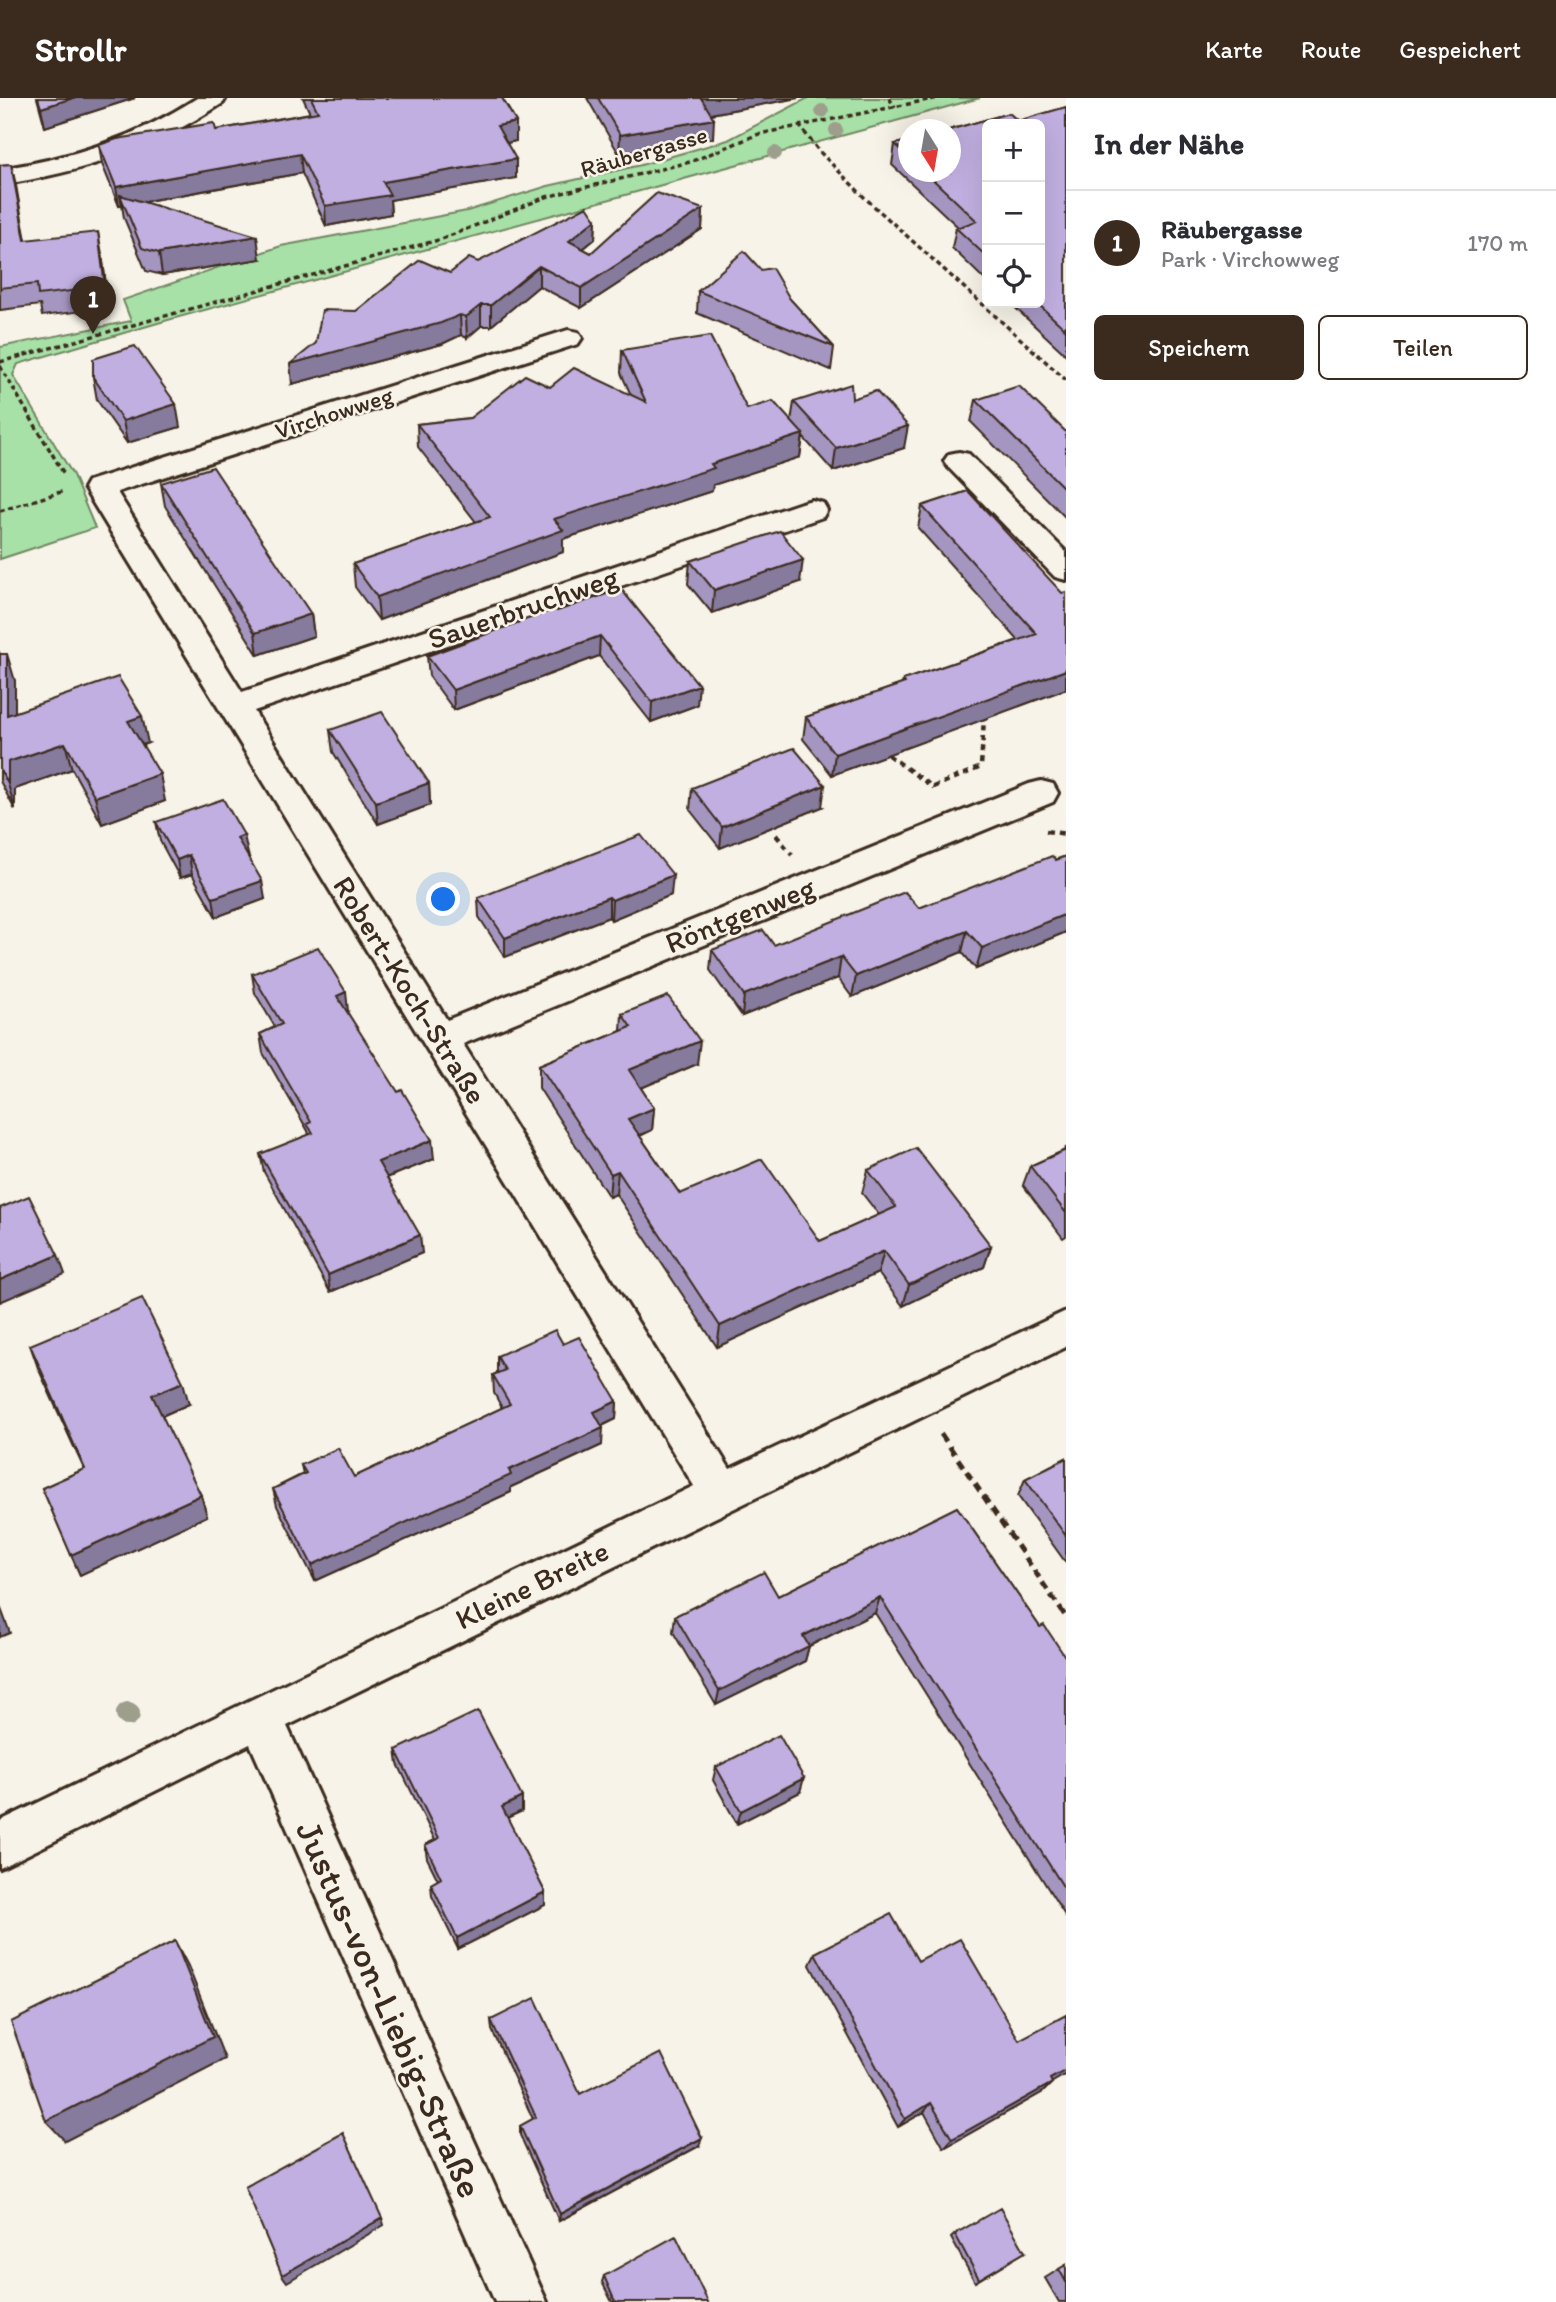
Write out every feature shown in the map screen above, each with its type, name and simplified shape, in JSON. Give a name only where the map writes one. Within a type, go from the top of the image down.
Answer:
[{"type":"street","points":[[0,177],[87,161],[137,144],[180,121],[214,98]]},
{"type":"street","name":"Virchowweg","points":[[99,488],[568,338]]},
{"type":"street","points":[[959,461],[1066,570]]},
{"type":"street","name":"Robert-Koch-Straße","points":[[99,488],[721,1493]]},
{"type":"street","name":"Sauerbruchweg","points":[[234,706],[812,510]]},
{"type":"street","name":"Röntgenweg","points":[[440,1038],[1041,793]]},
{"type":"street","name":"Kleine Breite","points":[[0,1845],[260,1716],[1066,1328]]},
{"type":"street","name":"Justus-von-Liebig-Straße","points":[[260,1716],[520,2302]]},
{"type":"path","points":[[889,98],[895,107]]},
{"type":"path","name":"Räubergasse","points":[[0,364],[209,302],[442,239],[547,197],[690,162],[759,134],[938,98]]},
{"type":"path","points":[[799,125],[818,150],[865,198],[982,300]]},
{"type":"path","points":[[990,308],[1066,380]]},
{"type":"path","points":[[0,364],[66,478],[99,488]]},
{"type":"path","points":[[0,511],[63,491],[99,488]]},
{"type":"path","points":[[888,755],[933,787],[981,767],[984,718]]},
{"type":"path","points":[[917,1398],[1066,1617]]},
{"type":"green space","points":[[808,98],[980,98],[168,320],[18,364],[13,375],[73,475],[95,528],[0,559],[0,347],[131,321],[123,300],[281,246],[467,211],[548,186],[641,165],[728,140]]},
{"type":"building","points":[[38,98],[73,98],[41,108]]},
{"type":"building","points":[[311,98],[502,98],[516,122],[497,126],[516,159],[383,182],[390,195],[325,206],[300,154],[116,187],[99,145],[117,139],[214,123],[216,130],[318,112]]},
{"type":"building","points":[[598,98],[701,98],[714,119],[620,135]]},
{"type":"building","points":[[1066,107],[1066,330],[1042,308],[1045,308],[1045,119],[1025,119]]},
{"type":"building","points":[[1009,113],[1016,119],[988,119]]},
{"type":"building","points":[[982,121],[982,252],[956,228],[977,221],[936,182],[961,182],[961,127]]},
{"type":"building","points":[[11,164],[25,240],[98,232],[105,287],[38,295],[37,284],[0,288],[0,165]]},
{"type":"building","points":[[657,193],[703,209],[581,288],[539,266],[491,305],[481,305],[466,317],[460,315],[441,323],[290,364],[316,343],[322,310],[356,311],[420,260],[450,273],[469,258],[478,262],[587,206],[596,219],[569,241],[591,253]]},
{"type":"building","points":[[120,195],[257,236],[159,253],[142,248]]},
{"type":"building","points":[[744,251],[761,270],[772,268],[790,299],[834,347],[698,291]]},
{"type":"building","points":[[710,336],[747,409],[773,401],[803,434],[711,464],[714,468],[554,519],[563,530],[377,597],[353,564],[490,517],[417,424],[470,418],[525,375],[550,387],[574,368],[646,402],[622,350]]},
{"type":"building","points":[[135,346],[176,404],[123,421],[93,377],[93,359]]},
{"type":"building","points":[[851,384],[852,399],[876,391],[908,426],[836,448],[794,402]]},
{"type":"building","points":[[1019,386],[1066,432],[1066,490],[976,400]]},
{"type":"building","points":[[213,467],[311,614],[255,633],[161,483]]},
{"type":"building","points":[[968,491],[1062,593],[1066,592],[1066,670],[835,754],[806,717],[1037,634],[922,506]]},
{"type":"building","points":[[780,531],[803,560],[714,590],[690,561]]},
{"type":"building","points":[[621,589],[699,685],[652,702],[600,636],[453,690],[427,656],[555,609],[557,611]]},
{"type":"building","points":[[0,654],[7,654],[7,715],[118,677],[142,716],[128,721],[160,774],[95,797],[65,743],[8,762],[8,784],[0,769]]},
{"type":"building","points":[[382,712],[429,783],[376,802],[330,730]]},
{"type":"building","points":[[794,748],[825,785],[722,827],[692,788]]},
{"type":"building","points":[[223,799],[244,835],[237,838],[262,881],[213,898],[189,855],[177,860],[156,822]]},
{"type":"building","points":[[641,835],[673,875],[505,938],[478,898]]},
{"type":"building","points":[[1052,856],[1056,860],[1066,856],[1066,914],[982,948],[967,931],[856,976],[841,957],[744,995],[712,950],[763,930],[774,945],[905,892],[919,908]]},
{"type":"building","points":[[318,947],[346,992],[337,996],[398,1092],[402,1090],[432,1140],[378,1162],[420,1235],[328,1275],[260,1154],[313,1133],[307,1124],[311,1122],[260,1034],[282,1024],[252,974]]},
{"type":"building","points":[[668,996],[700,1041],[629,1070],[654,1108],[628,1119],[680,1194],[762,1159],[820,1241],[896,1207],[868,1170],[916,1148],[991,1246],[909,1285],[884,1251],[720,1326],[618,1171],[611,1174],[539,1065],[631,1027],[622,1014]]},
{"type":"building","points":[[1066,1150],[1066,1213],[1030,1166]]},
{"type":"building","points":[[29,1196],[58,1255],[0,1280],[0,1208]]},
{"type":"building","points":[[142,1298],[183,1382],[152,1395],[201,1495],[71,1555],[42,1488],[85,1469],[30,1345]]},
{"type":"building","points":[[555,1330],[563,1344],[579,1337],[617,1401],[594,1412],[603,1428],[509,1470],[511,1475],[312,1565],[273,1489],[306,1473],[301,1465],[338,1448],[354,1477],[510,1404],[493,1375],[505,1370],[497,1356]]},
{"type":"building","points":[[1066,1458],[1066,1536],[1025,1479]]},
{"type":"building","points":[[957,1507],[1040,1627],[1044,1625],[1066,1658],[1066,1891],[880,1597],[803,1636],[809,1646],[719,1691],[675,1616],[764,1572],[778,1596]]},
{"type":"building","points":[[478,1711],[522,1797],[502,1807],[545,1892],[457,1938],[431,1884],[441,1878],[425,1845],[439,1838],[396,1750]]},
{"type":"building","points":[[779,1735],[804,1778],[741,1811],[716,1767]]},
{"type":"building","points":[[891,1914],[918,1961],[960,1939],[1019,2040],[1066,2015],[1066,2070],[1050,2079],[1052,2083],[952,2139],[931,2103],[905,2119],[815,1953]]},
{"type":"building","points":[[175,1941],[213,2037],[46,2121],[11,2022]]},
{"type":"building","points":[[535,1998],[580,2094],[661,2053],[702,2138],[560,2214],[520,2126],[536,2117],[491,2020]]},
{"type":"building","points":[[343,2133],[382,2218],[282,2275],[245,2187]]},
{"type":"building","points":[[1000,2208],[1025,2252],[979,2279],[955,2234]]},
{"type":"building","points":[[676,2236],[708,2302],[615,2302],[604,2276]]},
{"type":"building","points":[[1066,2265],[1066,2282],[1059,2269]]},
{"type":"place","name":"Räubergasse","points":[[93,334]]}]
